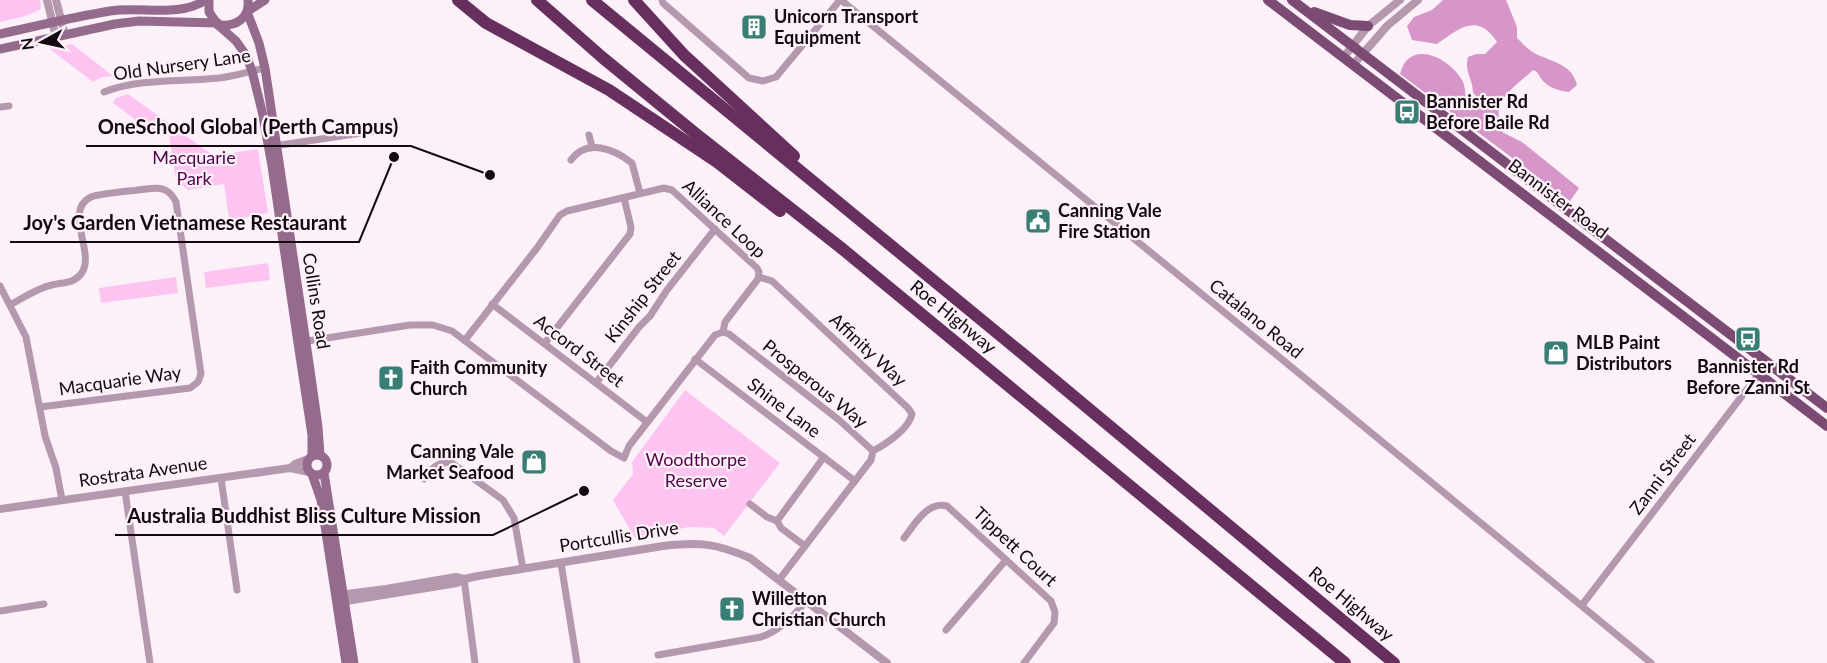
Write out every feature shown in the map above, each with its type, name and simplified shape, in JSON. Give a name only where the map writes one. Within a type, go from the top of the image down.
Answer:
[{"type":"highway","points":[[458,0],[486,23],[609,90],[717,162],[780,211],[840,247]]},
{"type":"highway","name":"Roe Highway","points":[[537,0],[658,104],[840,247],[1346,663]]},
{"type":"highway","name":"Roe Highway","points":[[592,0],[1394,663]]},
{"type":"highway","points":[[634,0],[706,76],[902,254]]},
{"type":"main road","points":[[0,33],[113,10],[176,11],[195,7],[207,0],[209,12],[218,24]]},
{"type":"main road","points":[[248,0],[248,11]]},
{"type":"main road","points":[[0,49],[139,21],[229,26],[244,18],[248,11],[265,0]]},
{"type":"main road","name":"Bannister Road","points":[[1268,0],[1827,426]]},
{"type":"main road","name":"Bannister Road","points":[[1292,0],[1827,408]]},
{"type":"main road","points":[[1302,8],[1350,26],[1368,26]]},
{"type":"main road","name":"Collins Road","points":[[248,11],[265,68],[272,147],[302,342],[313,457],[306,465],[321,500],[354,663]]},
{"type":"main road","name":"Collins Road","points":[[218,24],[236,41],[246,55],[272,147]]},
{"type":"main road","name":"Collins Road","points":[[313,457],[327,462],[324,473],[346,663]]},
{"type":"main road","points":[[310,473],[319,475],[324,473]]},
{"type":"street","points":[[47,0],[61,36]]},
{"type":"street","points":[[56,0],[57,21]]},
{"type":"street","points":[[662,0],[749,78],[763,81],[776,77],[840,0]]},
{"type":"street","name":"Catalano Road","points":[[840,0],[1651,663]]},
{"type":"street","points":[[1343,58],[1368,26],[1400,0]]},
{"type":"street","points":[[1353,65],[1387,26],[1418,0]]},
{"type":"street","name":"Old Nursery Lane","points":[[104,92],[132,83],[217,78],[265,68]]},
{"type":"street","points":[[0,107],[9,106]]},
{"type":"street","points":[[272,147],[375,131]]},
{"type":"street","points":[[589,135],[592,147]]},
{"type":"street","points":[[570,160],[575,154],[592,147],[608,148],[632,163],[640,194]]},
{"type":"street","name":"Macquarie Way","points":[[10,305],[50,285],[75,280],[83,272],[85,262],[79,214],[83,203],[92,197],[159,187],[172,194],[176,202],[201,374],[198,382],[190,388],[40,407]]},
{"type":"street","name":"Alliance Loop","points":[[668,188],[757,268],[759,277],[725,322],[723,332],[715,335],[695,359],[629,446],[624,458],[611,451],[465,340],[560,215],[567,211],[624,198],[668,188]]},
{"type":"street","points":[[545,343],[630,234],[631,227],[624,198]]},
{"type":"street","name":"Kinship Street","points":[[596,383],[715,229]]},
{"type":"street","name":"Affinity Way","points":[[759,277],[772,281],[912,414],[904,428],[873,451]]},
{"type":"street","points":[[0,286],[26,337],[45,436],[56,468],[62,500]]},
{"type":"street","name":"Accord Street","points":[[492,304],[647,422]]},
{"type":"street","points":[[302,342],[410,325],[433,325],[452,331],[465,340]]},
{"type":"street","name":"Prosperous Way","points":[[723,332],[729,334],[839,420],[873,451],[872,460],[779,580]]},
{"type":"street","name":"Shine Lane","points":[[695,359],[855,481]]},
{"type":"street","name":"Zanni Street","points":[[1582,605],[1768,362]]},
{"type":"street","name":"Rostrata Avenue","points":[[290,468],[313,457]]},
{"type":"street","points":[[777,520],[824,457]]},
{"type":"street","points":[[424,479],[436,466],[447,462],[452,463],[503,500],[514,518],[523,569]]},
{"type":"street","name":"Rostrata Avenue","points":[[0,509],[290,468],[310,473]]},
{"type":"street","points":[[221,478],[237,591]]},
{"type":"street","points":[[126,491],[150,663]]},
{"type":"street","points":[[750,504],[767,517],[777,520],[781,528],[805,546]]},
{"type":"street","name":"Tippett Court","points":[[904,538],[930,507],[941,504],[946,506],[1051,602],[1055,612],[1054,623],[1024,663]]},
{"type":"street","name":"Portcullis Drive","points":[[340,598],[456,577],[464,579],[691,543],[726,548],[750,558],[887,663]]},
{"type":"street","points":[[946,630],[1006,560]]},
{"type":"street","points":[[561,562],[577,663]]},
{"type":"street","points":[[464,579],[475,663]]},
{"type":"street","points":[[658,655],[769,635],[779,629],[806,601]]},
{"type":"street","points":[[0,611],[44,604]]},
{"type":"green space","points":[[0,0],[40,0],[41,9],[26,16],[0,22]]},
{"type":"green space","points":[[72,44],[113,76],[102,77],[93,82],[50,49]]},
{"type":"green space","name":"Macquarie Park","points":[[128,94],[214,156],[258,149],[268,213],[229,220],[224,184],[188,190],[176,180],[169,135],[157,136],[113,103],[116,98]]},
{"type":"green space","points":[[268,263],[270,280],[206,288],[204,272]]},
{"type":"green space","points":[[176,277],[178,293],[101,303],[99,288]]},
{"type":"green space","name":"Woodthorpe Reserve","points":[[685,390],[780,463],[724,536],[714,528],[689,527],[635,538],[613,500],[633,474],[632,462]]},
{"type":"shaded area","points":[[1443,0],[1506,0],[1517,27],[1517,38],[1533,52],[1567,69],[1575,78],[1577,85],[1569,92],[1546,84],[1533,70],[1505,96],[1499,112],[1502,132],[1522,142],[1579,188],[1570,201],[1400,74],[1405,63],[1412,57],[1420,54],[1430,55],[1448,64],[1456,72],[1463,82],[1466,98],[1474,105],[1480,100],[1473,93],[1467,63],[1468,57],[1485,54],[1497,42],[1490,33],[1483,27],[1475,25],[1461,28],[1437,44],[1412,40],[1407,26],[1414,17],[1432,10]]},
{"type":"place","name":"Unicorn Transport Equipment","points":[[754,27]]},
{"type":"place","name":"Bannister Rd Before Baile Rd","points":[[1407,112]]},
{"type":"place","name":"Joy's Garden Vietnamese Restaurant","points":[[394,157]]},
{"type":"place","name":"OneSchool Global (Perth Campus)","points":[[490,175]]},
{"type":"place","name":"Canning Vale Fire Station","points":[[1038,221]]},
{"type":"place","name":"Bannister Rd Before Zanni St","points":[[1748,339]]},
{"type":"place","name":"MLB Paint Distributors","points":[[1556,353]]},
{"type":"place","name":"Faith Community Church","points":[[391,378]]},
{"type":"place","name":"Canning Vale Market Seafood","points":[[534,462]]},
{"type":"place","name":"Australia Buddhist Bliss Culture Mission","points":[[584,491]]},
{"type":"place","name":"Willetton Christian Church","points":[[732,609]]}]
